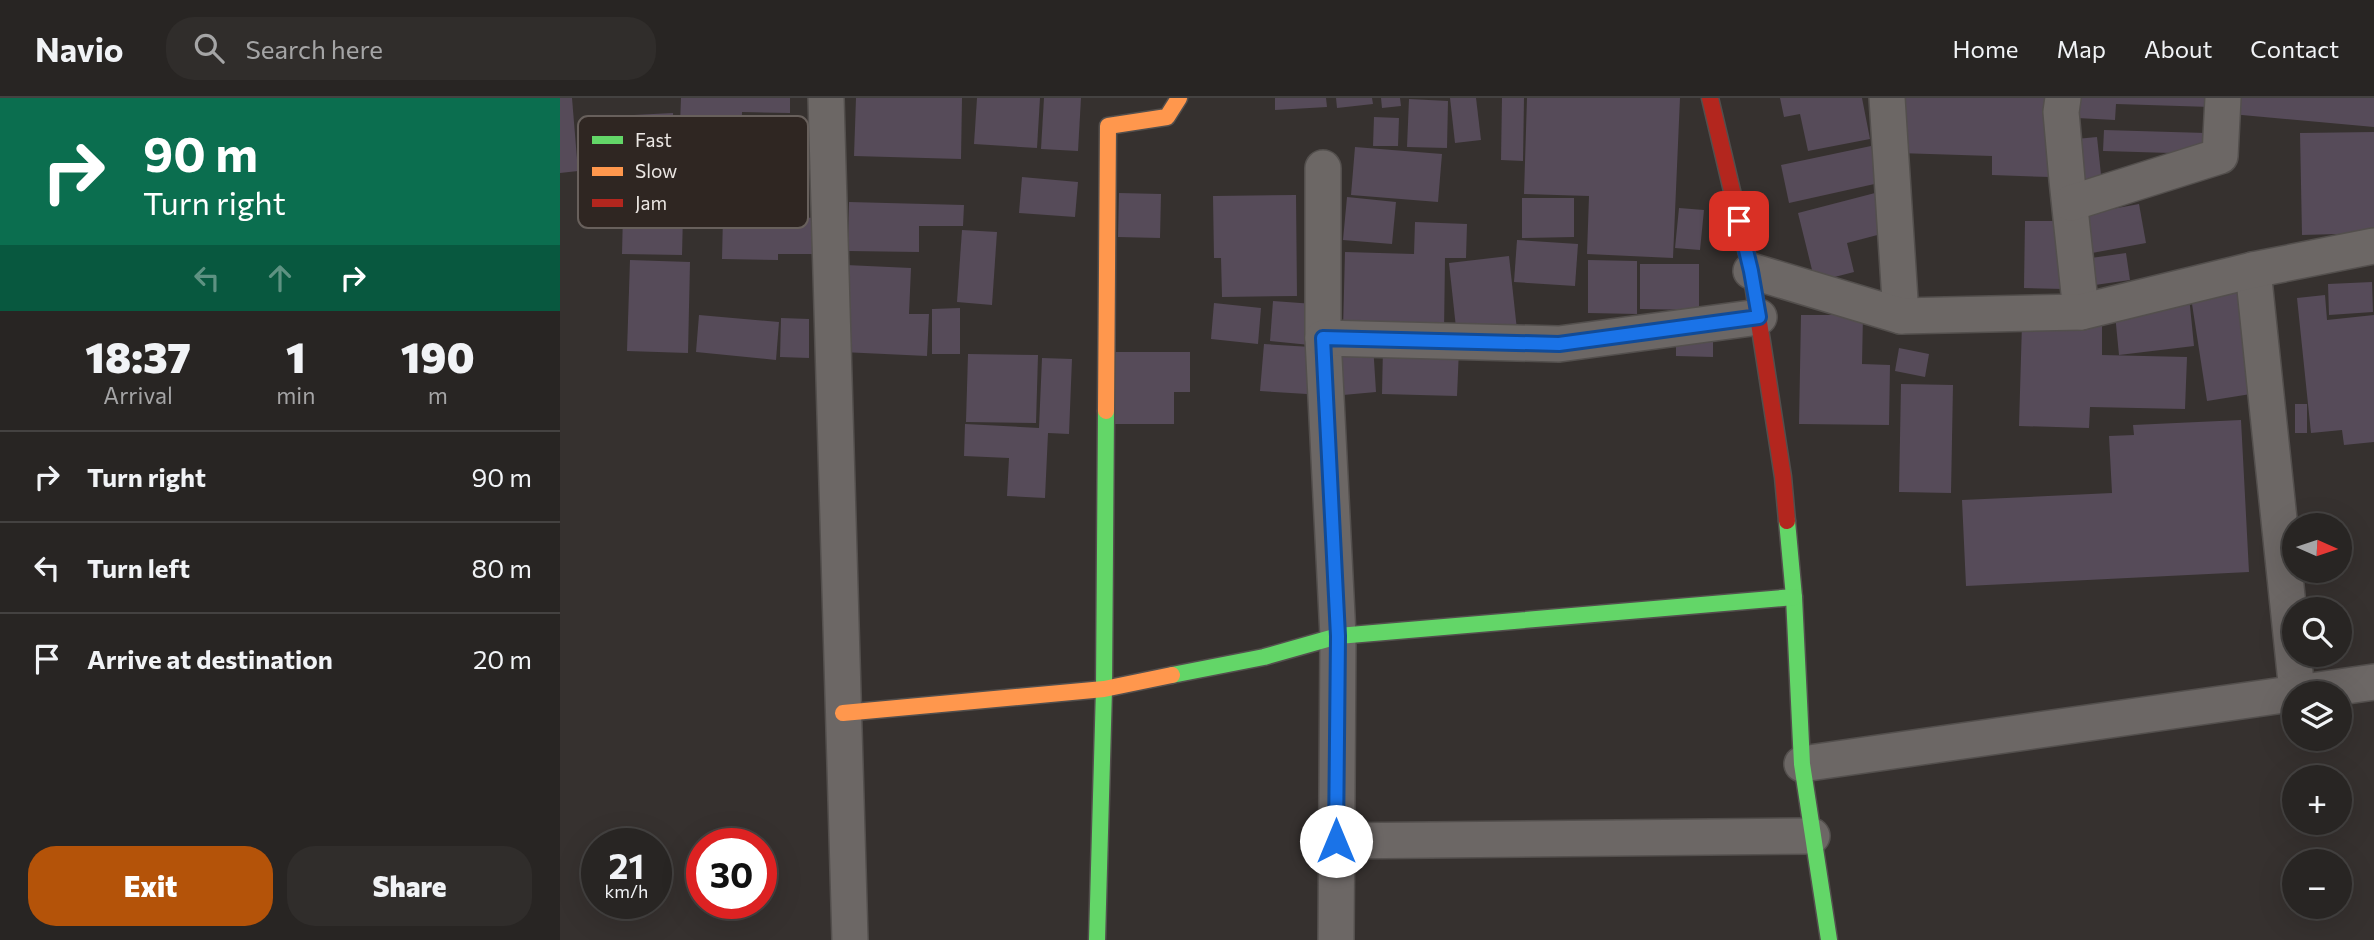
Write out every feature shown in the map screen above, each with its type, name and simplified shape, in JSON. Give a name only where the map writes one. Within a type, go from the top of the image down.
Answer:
[{"type":"street","points":[[826,98],[850,940]]},
{"type":"street","points":[[1097,940],[1104,689],[1108,127],[1167,117],[1179,98]]},
{"type":"street","points":[[1710,98],[1751,271],[1783,477],[1794,597],[1802,764],[1829,940]]},
{"type":"street","points":[[1887,98],[1901,316]]},
{"type":"street","points":[[2063,98],[2067,180],[2081,312]]},
{"type":"street","points":[[2071,203],[2220,156],[2223,98]]},
{"type":"street","points":[[1323,168],[1323,338],[1338,636],[1336,940]]},
{"type":"street","points":[[1751,271],[1901,316],[2081,312],[2253,270],[2374,246]]},
{"type":"street","points":[[2253,270],[2296,681]]},
{"type":"street","points":[[1323,338],[1559,344],[1759,317]]},
{"type":"street","points":[[843,713],[1104,689],[1264,657],[1338,636],[1794,597]]},
{"type":"street","points":[[2352,685],[2374,682]]},
{"type":"street","points":[[1802,764],[2282,694]]},
{"type":"street","points":[[1336,841],[1812,836]]},
{"type":"building","points":[[560,98],[572,98],[578,171],[560,173]]},
{"type":"building","points":[[681,98],[790,98],[790,113],[742,112],[742,116],[680,116]]},
{"type":"building","points":[[856,98],[962,98],[961,159],[854,156]]},
{"type":"building","points":[[977,98],[1040,98],[1037,148],[974,144]]},
{"type":"building","points":[[1044,98],[1081,98],[1078,151],[1041,149]]},
{"type":"building","points":[[1275,98],[1326,98],[1327,107],[1275,110]]},
{"type":"building","points":[[1336,98],[1372,98],[1373,104],[1337,108]]},
{"type":"building","points":[[1381,98],[1400,98],[1401,106],[1382,108]]},
{"type":"building","points":[[1450,98],[1476,98],[1481,140],[1455,143]]},
{"type":"building","points":[[1502,98],[1524,98],[1523,161],[1501,160]]},
{"type":"building","points":[[1527,98],[1680,98],[1673,258],[1587,254],[1589,196],[1524,194]]},
{"type":"building","points":[[1780,98],[1862,98],[1870,139],[1808,151],[1800,114],[1784,117]]},
{"type":"building","points":[[1896,98],[2052,98],[2050,177],[1992,175],[1992,156],[1898,153]]},
{"type":"building","points":[[2078,98],[2212,98],[2211,107],[2116,104],[2115,120],[2077,118]]},
{"type":"building","points":[[2232,98],[2374,98],[2374,127],[2231,114]]},
{"type":"building","points":[[1409,99],[1448,101],[1447,148],[1407,147]]},
{"type":"building","points":[[673,113],[673,116],[614,116]]},
{"type":"building","points":[[1374,117],[1399,118],[1398,146],[1373,146]]},
{"type":"building","points":[[2104,130],[2206,133],[2205,154],[2103,151]]},
{"type":"building","points":[[2374,132],[2374,233],[2302,235],[2300,133]]},
{"type":"building","points":[[2097,137],[2102,184],[2080,186],[2076,139]]},
{"type":"building","points":[[1871,146],[1879,183],[1789,203],[1781,165]]},
{"type":"building","points":[[1355,147],[1442,154],[1438,202],[1351,195]]},
{"type":"building","points":[[1022,177],[1078,182],[1075,217],[1019,213]]},
{"type":"building","points":[[1119,193],[1161,194],[1160,238],[1118,237]]},
{"type":"building","points":[[1875,193],[1885,233],[1847,243],[1854,272],[1815,282],[1798,213]]},
{"type":"building","points":[[1296,195],[1297,296],[1222,297],[1221,258],[1214,258],[1213,196]]},
{"type":"building","points":[[1347,197],[1396,202],[1392,244],[1343,240]]},
{"type":"building","points":[[1522,198],[1574,198],[1574,237],[1522,238]]},
{"type":"building","points":[[849,202],[964,205],[963,226],[919,226],[919,252],[848,251]]},
{"type":"building","points":[[2139,204],[2146,243],[2092,253],[2085,214]]},
{"type":"building","points":[[1679,208],[1704,210],[1700,250],[1675,248]]},
{"type":"building","points":[[808,218],[821,218],[820,254],[778,254],[778,260],[722,259],[723,228],[808,228]]},
{"type":"building","points":[[2025,221],[2063,221],[2063,289],[2024,288]]},
{"type":"building","points":[[1415,222],[1467,224],[1466,258],[1445,258],[1444,332],[1343,330],[1345,252],[1414,254]]},
{"type":"building","points":[[623,228],[683,228],[682,255],[622,254]]},
{"type":"building","points":[[962,230],[997,232],[992,305],[957,302]]},
{"type":"building","points":[[1517,240],[1578,244],[1575,286],[1514,282]]},
{"type":"building","points":[[2126,253],[2130,280],[2095,285],[2091,258]]},
{"type":"building","points":[[1509,256],[1517,330],[1457,337],[1449,263]]},
{"type":"building","points":[[630,260],[690,262],[688,353],[627,351]]},
{"type":"building","points":[[1588,260],[1637,261],[1637,314],[1588,313]]},
{"type":"building","points":[[1640,264],[1699,264],[1699,310],[1640,309]]},
{"type":"building","points":[[846,265],[911,268],[909,314],[929,314],[927,356],[842,352]]},
{"type":"building","points":[[2246,282],[2257,393],[2207,401],[2190,291]]},
{"type":"building","points":[[2372,282],[2373,312],[2329,315],[2328,284]]},
{"type":"building","points":[[2325,295],[2327,320],[2374,315],[2374,442],[2344,445],[2342,430],[2311,433],[2297,298]]},
{"type":"building","points":[[2189,296],[2194,346],[2119,355],[2114,304]]},
{"type":"building","points":[[1273,301],[1314,304],[1310,345],[1270,341]]},
{"type":"building","points":[[1214,303],[1261,308],[1258,344],[1211,339]]},
{"type":"building","points":[[960,308],[960,354],[932,354],[932,309]]},
{"type":"building","points":[[699,315],[779,322],[776,360],[696,352]]},
{"type":"building","points":[[1801,315],[1863,315],[1862,364],[1890,365],[1889,425],[1799,424]]},
{"type":"building","points":[[781,318],[809,319],[809,358],[780,357]]},
{"type":"building","points":[[2022,323],[2102,325],[2102,355],[2187,357],[2185,409],[2090,407],[2089,428],[2019,426]]},
{"type":"building","points":[[1676,331],[1713,332],[1713,357],[1676,356]]},
{"type":"building","points":[[1264,344],[1311,347],[1307,394],[1260,391]]},
{"type":"building","points":[[1373,344],[1376,392],[1343,395],[1339,347]]},
{"type":"building","points":[[1383,347],[1459,349],[1457,396],[1382,394]]},
{"type":"building","points":[[1899,348],[1929,354],[1925,377],[1895,371]]},
{"type":"building","points":[[1113,352],[1190,352],[1190,392],[1174,392],[1174,424],[1113,424]]},
{"type":"building","points":[[968,354],[1038,355],[1036,423],[966,422]]},
{"type":"building","points":[[1042,358],[1072,359],[1069,434],[1048,433],[1045,498],[1007,496],[1009,458],[964,456],[965,424],[1039,428]]},
{"type":"building","points":[[1901,384],[1953,385],[1951,493],[1899,492]]},
{"type":"building","points":[[2295,404],[2307,404],[2307,433],[2295,433]]},
{"type":"building","points":[[2241,420],[2249,572],[1966,586],[1962,500],[2112,493],[2109,436],[2134,435],[2133,425]]},
{"type":"traffic: fast","points":[[1097,940],[1104,689],[1106,411]]},
{"type":"traffic: fast","points":[[1787,521],[1794,597],[1802,764],[1829,940]]},
{"type":"traffic: fast","points":[[1172,675],[1264,657],[1338,636],[1794,597]]},
{"type":"traffic: slow","points":[[1106,411],[1108,126],[1167,117],[1179,98]]},
{"type":"traffic: slow","points":[[843,713],[1104,689],[1172,675]]},
{"type":"traffic: jam","points":[[1710,98],[1751,271],[1783,477],[1787,521]]},
{"type":"route","points":[[1336,841],[1338,636],[1323,338],[1559,344],[1759,317],[1739,221]]}]
